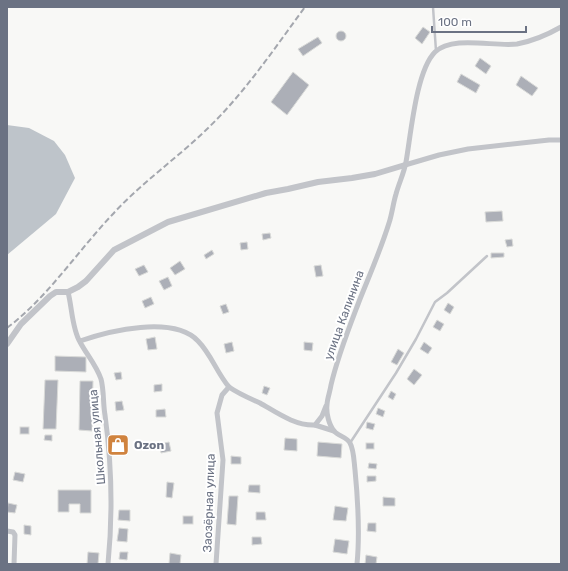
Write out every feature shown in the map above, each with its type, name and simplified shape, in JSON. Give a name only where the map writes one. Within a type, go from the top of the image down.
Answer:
[{"type":"street","points":[[436,51],[446,46],[465,42],[500,45],[530,42],[561,27]]},
{"type":"street","name":"улица Калинина","points":[[334,431],[328,418],[327,405],[336,364],[343,342],[387,229],[406,165],[414,106],[421,80],[430,59],[436,51]]},
{"type":"street","points":[[7,344],[21,324],[50,296],[56,292],[68,292],[78,287],[86,281],[114,250],[168,222],[266,193],[318,182],[375,174],[439,155],[468,149],[561,140]]},
{"type":"street","name":"Школьная улица","points":[[68,292],[76,330],[80,341],[95,366],[101,380],[110,452],[112,493],[111,537],[108,564]]},
{"type":"street","points":[[80,341],[101,334],[139,327],[168,328],[182,331],[191,335],[203,346],[223,380],[229,387],[278,413],[301,423],[334,431],[343,436],[350,443],[358,498],[357,564]]},
{"type":"street","name":"Заозёрная улица","points":[[216,564],[223,460],[217,413],[222,395],[229,387]]},
{"type":"street","points":[[314,425],[322,416],[327,405]]},
{"type":"street","points":[[7,531],[13,532],[15,535],[14,564]]},
{"type":"lane","points":[[433,7],[436,51]]},
{"type":"lane","points":[[350,443],[396,373],[435,302],[447,293],[487,256]]},
{"type":"shaded area","points":[[7,125],[29,128],[54,141],[65,155],[75,178],[56,214],[7,255]]},
{"type":"building","points":[[423,27],[430,32],[422,44],[415,38]]},
{"type":"building","points":[[339,31],[343,31],[345,32],[345,40],[339,41],[336,38],[336,34]]},
{"type":"building","points":[[318,37],[322,43],[303,56],[298,49]]},
{"type":"building","points":[[480,58],[491,66],[486,74],[475,66]]},
{"type":"building","points":[[293,72],[309,85],[287,115],[271,102]]},
{"type":"building","points":[[461,74],[480,85],[476,93],[457,82]]},
{"type":"building","points":[[521,76],[538,88],[532,96],[516,85]]},
{"type":"building","points":[[502,211],[503,221],[486,222],[485,212]]},
{"type":"building","points":[[270,233],[271,238],[263,240],[262,234]]},
{"type":"building","points":[[512,239],[513,246],[507,247],[505,240]]},
{"type":"building","points":[[247,242],[248,249],[241,250],[240,243]]},
{"type":"building","points":[[212,250],[214,254],[206,259],[204,255]]},
{"type":"building","points":[[491,253],[504,253],[504,257],[491,258]]},
{"type":"building","points":[[180,261],[185,269],[175,275],[170,268]]},
{"type":"building","points":[[144,265],[148,272],[139,276],[135,269]]},
{"type":"building","points":[[321,265],[323,276],[316,277],[314,266]]},
{"type":"building","points":[[168,277],[172,286],[164,290],[159,281]]},
{"type":"building","points":[[151,297],[154,304],[145,308],[142,301]]},
{"type":"building","points":[[448,303],[454,307],[450,314],[444,310]]},
{"type":"building","points":[[226,304],[229,312],[223,314],[220,306]]},
{"type":"building","points":[[437,320],[444,324],[440,331],[433,327]]},
{"type":"building","points":[[155,337],[157,349],[148,350],[146,339]]},
{"type":"building","points":[[232,342],[234,351],[226,353],[224,344]]},
{"type":"building","points":[[304,342],[313,343],[312,351],[304,350]]},
{"type":"building","points":[[424,342],[432,348],[428,354],[420,349]]},
{"type":"building","points":[[398,349],[404,353],[397,365],[391,362]]},
{"type":"building","points":[[55,356],[86,357],[86,372],[55,371]]},
{"type":"building","points":[[414,369],[422,375],[414,385],[407,379]]},
{"type":"building","points":[[121,372],[122,379],[116,380],[114,373]]},
{"type":"building","points":[[45,380],[58,380],[56,429],[43,429]]},
{"type":"building","points":[[80,381],[93,381],[92,431],[79,430]]},
{"type":"building","points":[[162,384],[162,391],[154,392],[154,385]]},
{"type":"building","points":[[264,386],[270,388],[267,395],[262,393]]},
{"type":"building","points":[[391,391],[396,394],[393,400],[388,397]]},
{"type":"building","points":[[122,401],[124,410],[116,411],[115,402]]},
{"type":"building","points":[[378,408],[385,411],[383,417],[376,414]]},
{"type":"building","points":[[165,409],[166,417],[156,417],[156,410]]},
{"type":"building","points":[[367,422],[375,424],[373,430],[366,428]]},
{"type":"building","points":[[20,427],[29,427],[29,434],[20,434]]},
{"type":"building","points":[[45,435],[52,435],[52,441],[44,440]]},
{"type":"building","points":[[285,438],[297,439],[297,451],[284,450]]},
{"type":"building","points":[[121,440],[122,449],[115,450],[113,442]]},
{"type":"building","points":[[169,442],[171,451],[161,453],[160,444]]},
{"type":"building","points":[[318,442],[342,444],[341,458],[317,456]]},
{"type":"building","points":[[366,443],[374,443],[374,449],[366,449]]},
{"type":"building","points":[[231,456],[241,457],[241,464],[231,464]]},
{"type":"building","points":[[369,463],[377,464],[376,469],[368,468]]},
{"type":"building","points":[[15,472],[25,474],[23,482],[13,480]]},
{"type":"building","points":[[367,476],[376,476],[376,481],[367,482]]},
{"type":"building","points":[[167,482],[174,483],[172,498],[166,497]]},
{"type":"building","points":[[249,485],[260,485],[260,493],[248,492]]},
{"type":"building","points":[[58,490],[91,490],[91,513],[80,513],[80,504],[69,504],[69,512],[58,512]]},
{"type":"building","points":[[229,496],[238,496],[236,525],[227,524]]},
{"type":"building","points":[[383,497],[395,498],[395,506],[383,506]]},
{"type":"building","points":[[8,503],[17,505],[15,513],[7,512]]},
{"type":"building","points":[[335,506],[348,508],[346,521],[333,520]]},
{"type":"building","points":[[119,510],[130,510],[130,521],[118,520]]},
{"type":"building","points":[[256,512],[265,512],[266,520],[256,520]]},
{"type":"building","points":[[183,516],[193,516],[193,524],[183,524]]},
{"type":"building","points":[[368,523],[376,523],[376,532],[367,531]]},
{"type":"building","points":[[24,525],[31,526],[31,535],[24,534]]},
{"type":"building","points":[[119,528],[128,529],[127,542],[117,541]]},
{"type":"building","points":[[252,537],[261,537],[262,544],[252,545]]},
{"type":"building","points":[[335,539],[349,541],[347,554],[333,552]]},
{"type":"building","points":[[88,552],[99,553],[98,564],[87,564]]},
{"type":"building","points":[[120,552],[128,552],[127,560],[119,559]]},
{"type":"building","points":[[170,553],[181,555],[180,564],[169,564]]},
{"type":"building","points":[[366,555],[377,557],[376,564],[365,564]]},
{"type":"railway","points":[[7,328],[22,316],[49,289],[99,229],[123,204],[206,130],[233,102],[305,7]]},
{"type":"place","name":"Ozon","points":[[118,445]]}]
